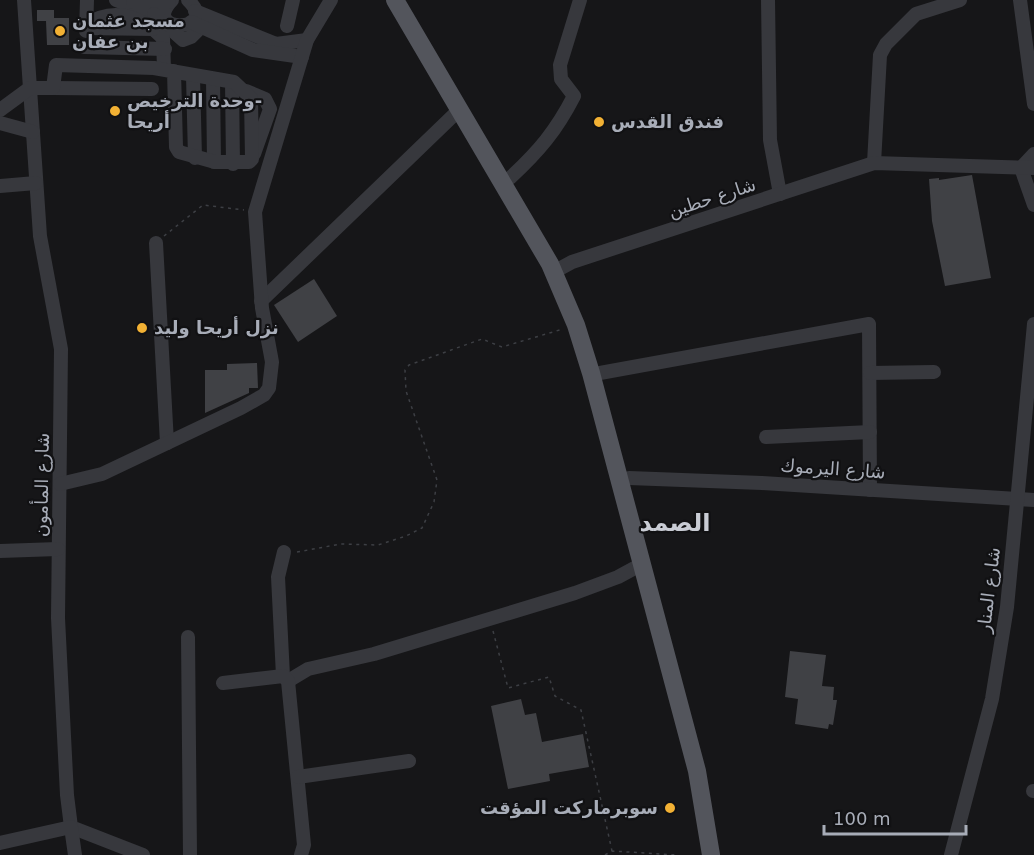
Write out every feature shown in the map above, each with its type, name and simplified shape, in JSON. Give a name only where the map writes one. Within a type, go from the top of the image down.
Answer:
[{"type":"main road","points":[[388,0],[407,8],[460,109],[550,264],[576,325],[697,771],[711,855]]},
{"type":"main road","points":[[395,0],[407,8],[510,178],[561,268],[581,314],[600,373],[709,766],[723,855]]},
{"type":"street","name":"شارع المأمون","points":[[24,0],[42,256],[57,318],[61,349],[58,618],[67,795],[75,855]]},
{"type":"street","points":[[83,66],[87,0]]},
{"type":"street","points":[[53,88],[56,65],[169,70],[232,82],[251,98],[252,159],[249,162],[233,164],[214,162],[179,152],[176,147],[169,70],[159,21],[171,1],[116,0],[159,21],[183,40],[191,38],[193,11]]},
{"type":"street","points":[[287,26],[293,0]]},
{"type":"street","points":[[317,20],[321,0]]},
{"type":"street","points":[[60,484],[102,474],[241,408],[264,395],[269,388],[272,362],[261,301],[255,212],[308,40],[317,20],[331,0]]},
{"type":"street","points":[[510,178],[542,148],[560,124],[574,96],[561,79],[560,65],[580,0]]},
{"type":"street","points":[[768,0],[770,140],[780,194]]},
{"type":"street","points":[[912,0],[916,14]]},
{"type":"street","points":[[874,163],[880,55],[886,44],[916,14],[960,0]]},
{"type":"street","points":[[1020,0],[1034,104]]},
{"type":"street","points":[[193,11],[276,44],[308,40]]},
{"type":"street","points":[[193,11],[253,50],[302,57]]},
{"type":"street","points":[[86,26],[159,21]]},
{"type":"street","points":[[84,47],[165,49]]},
{"type":"street","points":[[193,76],[195,158]]},
{"type":"street","points":[[213,79],[214,162]]},
{"type":"street","points":[[232,82],[233,164]]},
{"type":"street","points":[[0,110],[30,88],[152,89]]},
{"type":"street","points":[[261,301],[460,109]]},
{"type":"street","points":[[0,123],[33,132]]},
{"type":"street","points":[[1034,154],[1028,168],[1034,205]]},
{"type":"street","name":"شارع حطين","points":[[561,268],[572,262],[874,163],[1028,168]]},
{"type":"street","points":[[0,186],[36,183]]},
{"type":"street","points":[[156,243],[166,443]]},
{"type":"street","points":[[600,373],[869,324],[870,490]]},
{"type":"street","name":"شارع المنار","points":[[951,855],[992,699],[1007,607],[1034,324]]},
{"type":"street","points":[[870,373],[934,372]]},
{"type":"street","points":[[766,437],[870,432]]},
{"type":"street","name":"شارع اليرموك","points":[[629,478],[1034,500]]},
{"type":"street","points":[[0,551],[58,549]]},
{"type":"street","points":[[284,552],[278,577],[286,679],[304,845],[301,855]]},
{"type":"street","points":[[223,683],[286,679],[308,669],[374,654],[575,593],[618,577],[642,564]]},
{"type":"street","points":[[188,637],[190,855]]},
{"type":"street","points":[[298,777],[409,760]]},
{"type":"street","points":[[0,843],[71,827],[143,855]]},
{"type":"path","points":[[156,243],[203,206],[255,212]]},
{"type":"path","points":[[284,552],[341,544],[378,545],[422,528],[434,502],[437,480],[406,391],[405,370],[409,365],[482,339],[502,347],[576,325]]},
{"type":"path","points":[[489,619],[508,688],[549,677],[555,696],[580,710],[612,851]]},
{"type":"path","points":[[605,855],[612,851],[677,855]]},
{"type":"building","name":"مسجد عثمان بن عفان","points":[[37,10],[54,10],[54,18],[69,18],[69,45],[47,45],[46,21],[37,21]]},
{"type":"building","points":[[972,175],[991,278],[945,286],[932,221],[929,179],[939,178],[939,180]]},
{"type":"building","points":[[314,279],[337,316],[298,342],[274,305]]},
{"type":"building","points":[[257,363],[258,388],[249,388],[249,393],[205,413],[205,370],[227,370],[227,364]]},
{"type":"building","points":[[790,651],[826,655],[822,686],[834,687],[833,700],[837,700],[833,725],[829,724],[828,729],[795,724],[798,699],[785,697]]},
{"type":"building","points":[[521,699],[525,715],[536,713],[542,742],[583,734],[589,767],[549,774],[550,781],[508,789],[491,706]]},
{"type":"place","name":"مسجد عثمان بن عفان","points":[[60,31]]},
{"type":"place","name":"وحدة الترخيص- أريحا","points":[[115,111]]},
{"type":"place","name":"فندق القدس","points":[[599,122]]},
{"type":"place","name":"نزل أريحا وليد","points":[[142,328]]},
{"type":"place","name":"سوبرماركت المؤقت","points":[[670,808]]},
{"type":"district","name":"الصمد","points":[[675,523]]}]
